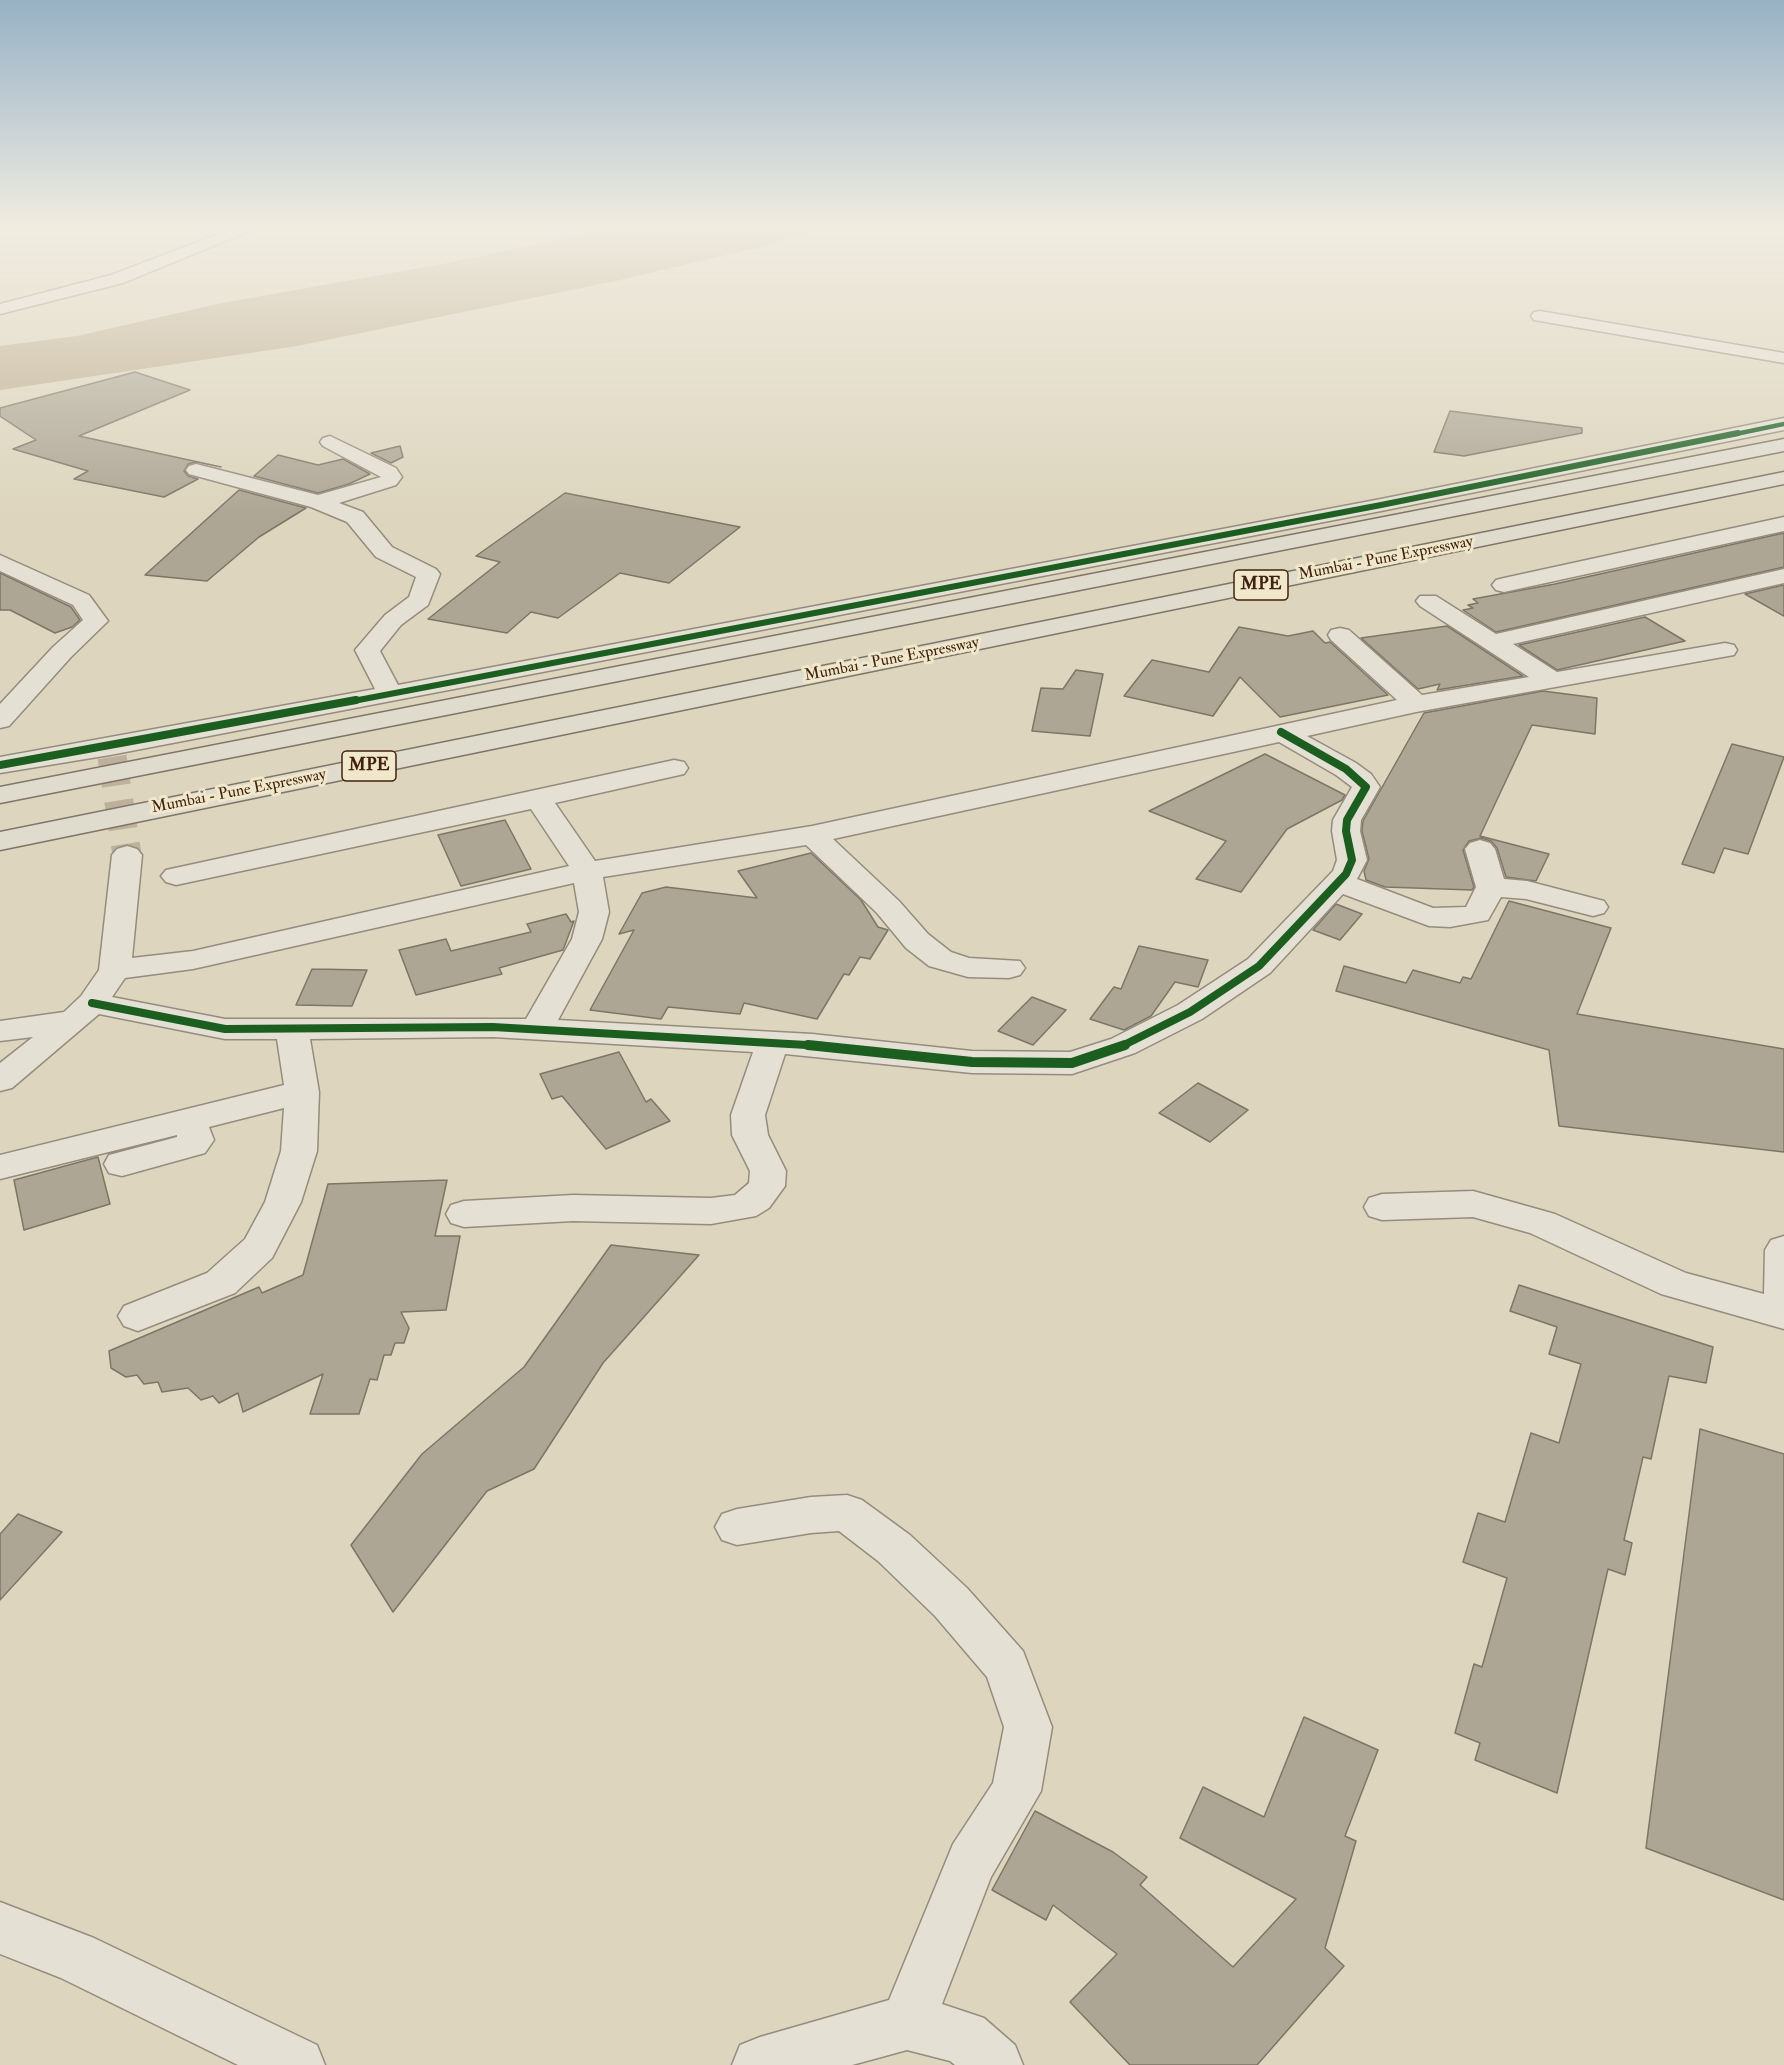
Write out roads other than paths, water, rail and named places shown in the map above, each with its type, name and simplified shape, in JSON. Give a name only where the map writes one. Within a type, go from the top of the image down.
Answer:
[{"type":"highway","name":"Mumbai - Pune Expressway","points":[[0,795],[1784,445]]},
{"type":"highway","name":"Mumbai - Pune Expressway","points":[[0,841],[1784,478]]},
{"type":"street","points":[[1584,323],[1784,357]]},
{"type":"street","points":[[1722,330],[1784,357]]},
{"type":"street","points":[[1,764],[111,752],[389,692],[1358,510],[1784,424]]},
{"type":"street","points":[[319,502],[389,481],[392,477],[389,472],[330,442]]},
{"type":"street","points":[[196,471],[319,502],[355,517],[384,552],[428,574],[420,600],[393,620],[367,650],[389,692]]},
{"type":"street","points":[[1503,585],[1784,524]]},
{"type":"street","points":[[0,562],[81,600],[96,621],[62,652],[0,720]]},
{"type":"street","points":[[1491,642],[1784,576]]},
{"type":"street","points":[[1428,601],[1552,680]]},
{"type":"street","points":[[1340,635],[1416,704]]},
{"type":"street","points":[[115,970],[194,960],[587,871],[812,835],[1416,704],[1725,650]]},
{"type":"street","points":[[0,732],[28,740],[95,739],[111,752]]},
{"type":"street","points":[[0,1031],[83,1012],[225,1029],[493,1027],[812,1045],[972,1062],[1072,1063],[1123,1046],[1190,1012],[1249,973],[1287,938],[1346,874],[1352,860],[1347,820],[1366,787],[1346,770],[1281,732]]},
{"type":"street","points":[[176,876],[674,768]]},
{"type":"street","points":[[536,1030],[587,939],[594,912],[587,871],[538,799]]},
{"type":"street","points":[[812,835],[888,907],[917,941],[940,959],[968,967],[1009,968]]},
{"type":"street","points":[[1338,882],[1429,917],[1450,918],[1477,914],[1491,887],[1480,849]]},
{"type":"street","points":[[0,1080],[83,1012],[115,970],[127,855]]},
{"type":"street","points":[[1491,887],[1527,890],[1593,907]]},
{"type":"street","points":[[138,1316],[221,1283],[259,1248],[283,1202],[299,1151],[302,1092],[292,1028]]},
{"type":"street","points":[[464,1214],[573,1208],[711,1211],[743,1207],[756,1199],[767,1186],[768,1171],[750,1135],[748,1114],[772,1044]]},
{"type":"street","points":[[0,1167],[302,1092]]},
{"type":"street","points":[[122,1164],[192,1145],[196,1140],[190,1120]]},
{"type":"street","points":[[1382,1207],[1473,1204],[1542,1223],[1675,1284],[1783,1314],[1784,1250]]},
{"type":"street","points":[[737,1527],[847,1513],[894,1548],[951,1602],[1006,1666],[1028,1727],[1016,1791],[971,1862],[907,2023]]},
{"type":"street","points":[[0,1928],[75,1957],[297,2065]]},
{"type":"street","points":[[760,2065],[798,2052],[907,2023],[965,2037],[995,2065]]},
{"type":"tunnel","points":[[112,757],[127,855]]}]
